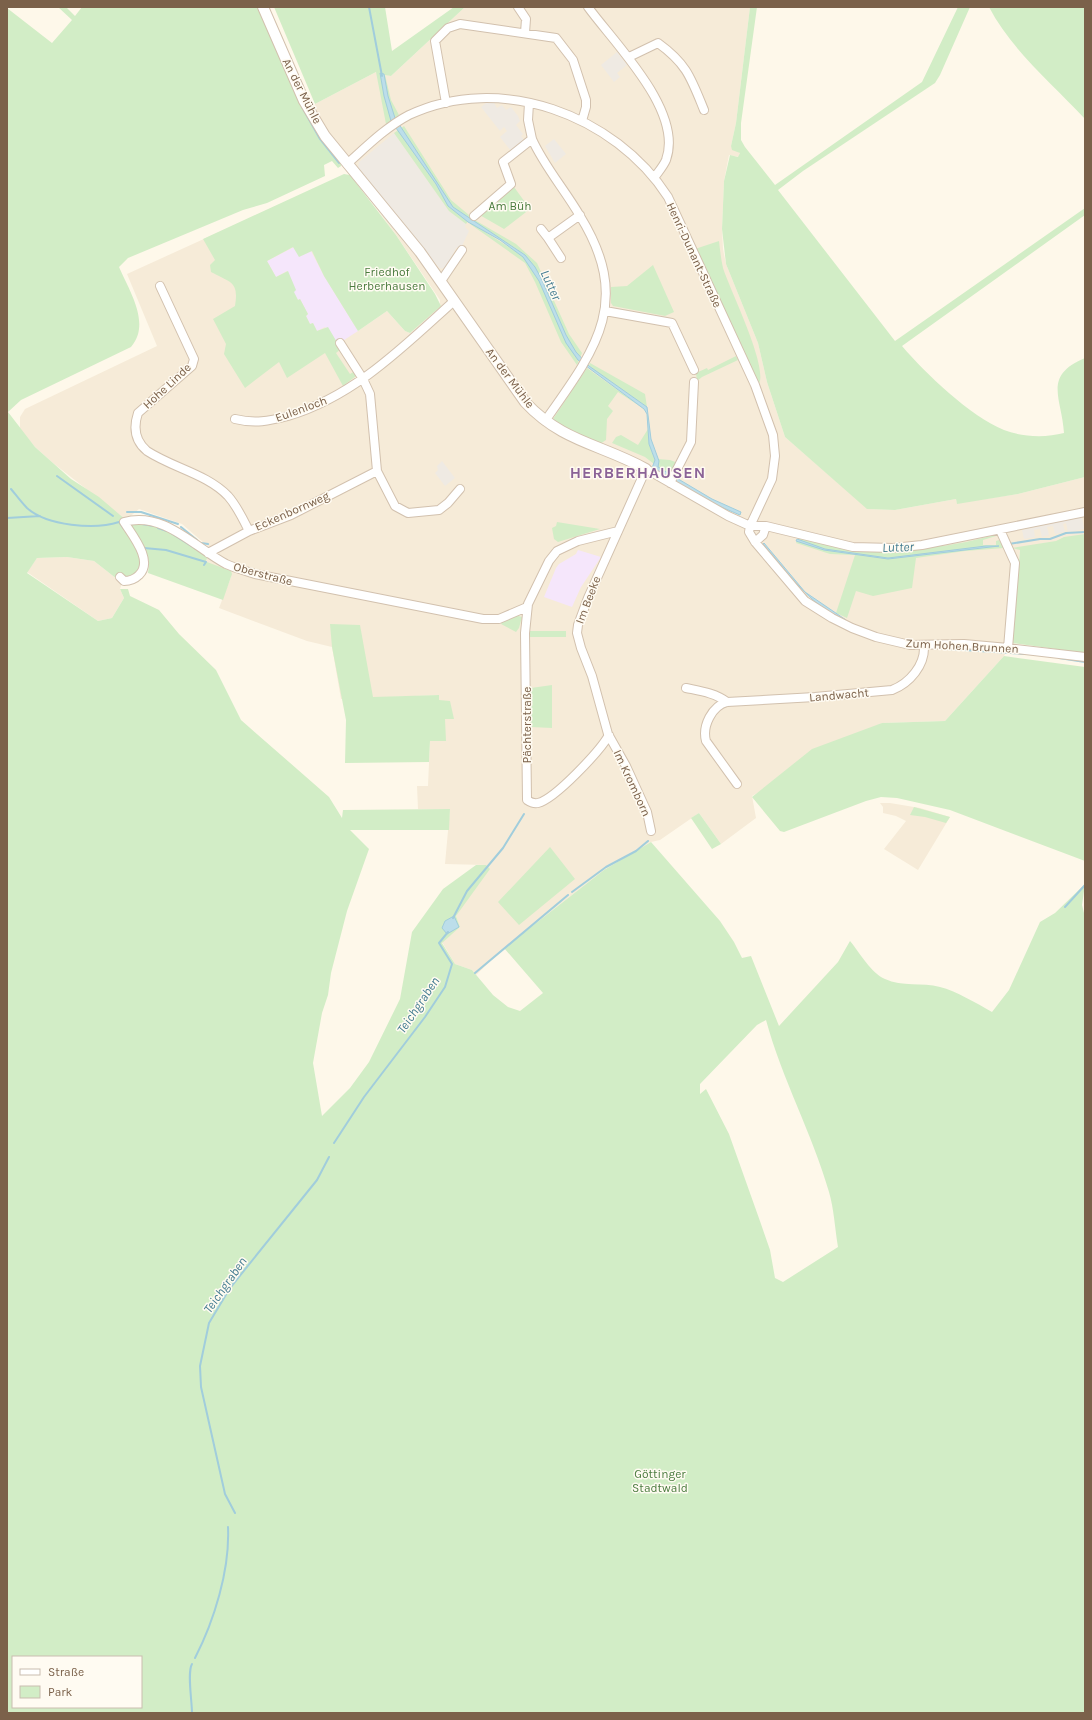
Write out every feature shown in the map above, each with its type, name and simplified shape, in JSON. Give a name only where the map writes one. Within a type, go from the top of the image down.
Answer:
[{"type":"street","name":"An der Mühle","points":[[263,7],[304,101],[325,136],[412,242],[525,402],[545,421],[569,436],[624,457],[646,469],[672,480],[728,516],[750,526]]},
{"type":"street","points":[[518,7],[526,19],[525,33]]},
{"type":"street","points":[[588,7],[629,57],[649,87],[660,109],[666,129],[668,145],[667,155],[663,166],[654,178]]},
{"type":"street","points":[[446,103],[434,44],[435,40],[448,28],[460,24],[556,38],[573,60],[586,100],[586,107],[582,121]]},
{"type":"street","points":[[629,57],[658,42],[676,55],[687,70],[704,110]]},
{"type":"street","name":"Henri-Dunant-Straße","points":[[347,164],[388,128],[401,120],[421,111],[446,103],[488,97],[529,103],[582,121],[618,144],[654,178],[668,197],[678,216],[712,295],[755,385],[773,435],[776,456],[772,479],[750,526]]},
{"type":"street","points":[[529,103],[528,120],[532,139],[593,238],[603,265],[606,285],[605,311],[595,342],[579,371],[545,421]]},
{"type":"street","points":[[474,216],[511,184],[503,162],[532,139]]},
{"type":"street","points":[[548,238],[580,215]]},
{"type":"street","points":[[541,229],[561,258]]},
{"type":"street","points":[[441,282],[462,250]]},
{"type":"street","name":"Hohe Linde","points":[[160,286],[194,359],[192,366],[138,413],[135,422],[135,433],[140,444],[147,451],[207,480],[221,490],[234,504],[249,530]]},
{"type":"street","name":"Eulenloch","points":[[235,419],[251,423],[278,419],[324,402],[363,380],[454,301]]},
{"type":"street","points":[[605,311],[672,323],[694,370]]},
{"type":"street","points":[[340,343],[370,394],[376,471],[395,506],[401,511],[408,512],[439,510],[448,503],[460,489]]},
{"type":"street","points":[[672,480],[691,442],[694,382]]},
{"type":"street","name":"Im Beeke","points":[[609,736],[592,676],[578,642],[577,631],[588,598],[646,469]]},
{"type":"street","name":"Eckenbornweg","points":[[208,553],[249,530],[291,515],[376,471]]},
{"type":"street","points":[[750,526],[766,526],[853,546],[884,548],[922,545],[1085,512]]},
{"type":"street","name":"Oberstraße","points":[[120,577],[124,581],[135,578],[142,572],[144,565],[142,552],[124,522],[149,520],[164,525],[226,564],[255,574],[492,620],[527,607]]},
{"type":"street","name":"Zum Hohen Brunnen","points":[[750,526],[749,532],[755,542],[805,601],[832,618],[876,637],[910,645],[924,646],[954,644],[1008,648],[1085,657]]},
{"type":"street","points":[[755,542],[763,535],[766,526]]},
{"type":"street","points":[[1000,530],[1015,563],[1008,648]]},
{"type":"street","points":[[527,607],[549,561],[557,551],[570,544],[618,531]]},
{"type":"street","name":"Pächterstraße","points":[[527,607],[525,638],[527,732],[526,797],[529,802],[538,803],[559,788],[600,749],[609,736]]},
{"type":"street","name":"Landwacht","points":[[686,688],[720,697],[727,702],[816,697],[892,690],[902,686],[923,662],[924,646]]},
{"type":"street","points":[[727,702],[720,704],[714,711],[704,733],[706,741],[737,784]]},
{"type":"street","name":"Im Kromborn","points":[[609,736],[626,766],[647,812],[651,831]]},
{"type":"shaded area","points":[[465,7],[750,7],[736,123],[731,146],[740,153],[739,157],[729,155],[724,181],[722,229],[723,249],[726,264],[758,343],[767,382],[785,437],[868,509],[895,510],[956,499],[957,503],[1018,494],[1085,477],[1085,542],[1020,549],[1012,643],[1004,656],[945,721],[882,723],[752,796],[756,818],[721,844],[699,813],[660,840],[651,842],[604,870],[504,948],[476,975],[472,970],[455,964],[442,942],[460,927],[456,916],[485,865],[445,864],[450,809],[418,809],[417,786],[428,786],[430,741],[445,719],[453,719],[438,700],[439,695],[341,699],[332,647],[307,641],[219,608],[231,577],[203,564],[211,549],[182,524],[139,509],[126,520],[53,463],[35,447],[20,429],[20,417],[25,409],[157,346],[127,274],[287,201],[358,331],[387,311],[405,331],[410,333],[440,306],[440,300],[396,235],[313,123],[315,104],[376,72],[391,76]]},
{"type":"shaded area","points":[[617,52],[627,65],[617,73],[620,77],[614,82],[601,65]]},
{"type":"shaded area","points":[[486,103],[494,103],[497,108],[502,105],[506,110],[511,107],[518,116],[520,121],[516,125],[523,134],[521,136],[524,140],[511,151],[500,137],[507,131],[504,127],[500,131],[481,107]]},
{"type":"shaded area","points":[[394,133],[449,211],[466,224],[465,227],[469,231],[462,246],[456,248],[446,269],[439,268],[358,167],[359,162]]},
{"type":"shaded area","points":[[554,139],[566,154],[555,163],[545,146]]},
{"type":"shaded area","points":[[294,247],[311,251],[324,276],[358,331],[338,344],[325,327],[317,331],[313,323],[310,324],[306,316],[308,314],[300,299],[298,300],[293,292],[295,290],[287,271],[276,277],[267,261]]},
{"type":"shaded area","points":[[442,461],[455,478],[445,486],[435,473],[438,470],[437,466]]},
{"type":"shaded area","points":[[1082,517],[1084,529],[1068,532],[1066,523],[1063,524],[1065,532],[1055,534],[1053,526],[1047,527],[1049,535],[1042,537],[1040,529],[1034,530],[1035,537],[1024,539],[1022,530]]},
{"type":"shaded area","points":[[578,550],[601,557],[581,587],[572,607],[544,597],[556,568],[559,564],[576,554]]},
{"type":"shaded area","points":[[67,557],[94,561],[122,583],[120,589],[124,598],[112,618],[98,621],[27,572],[37,558]]},
{"type":"shaded area","points":[[880,803],[890,803],[920,808],[950,817],[918,870],[884,849],[906,821],[896,816],[883,813],[883,807]]},
{"type":"green space","name":"Göttinger Stadtwald","points":[[58,7],[66,7],[75,16],[82,7],[261,7],[303,104],[342,162],[341,166],[338,168],[332,161],[324,165],[325,176],[267,203],[243,210],[128,258],[119,267],[133,297],[139,318],[137,338],[131,347],[21,400],[8,412],[35,447],[71,479],[99,497],[126,520],[140,522],[171,531],[208,556],[204,565],[207,562],[231,571],[232,574],[223,600],[148,573],[149,562],[145,549],[139,571],[122,583],[94,561],[67,557],[37,558],[27,573],[98,621],[112,618],[124,598],[120,589],[128,589],[130,596],[159,610],[179,634],[216,670],[241,720],[329,797],[342,818],[343,810],[450,809],[449,830],[350,830],[369,849],[347,911],[331,973],[328,995],[322,1013],[313,1063],[322,1116],[350,1088],[369,1062],[400,999],[412,932],[443,889],[476,865],[486,865],[490,869],[456,916],[460,927],[442,943],[455,964],[472,970],[493,995],[508,1007],[520,1011],[543,993],[504,948],[604,870],[651,842],[720,921],[734,942],[742,958],[751,956],[779,1026],[838,962],[850,941],[870,968],[885,979],[898,983],[933,986],[953,991],[992,1012],[1009,990],[1040,922],[1055,913],[1085,884],[1082,905],[1085,917],[1085,1713],[7,1713],[7,8],[52,43],[72,20]],"holes":[[[766,1020],[829,1192],[838,1247],[783,1282],[775,1278],[770,1250],[729,1134],[706,1089],[700,1094],[700,1084],[757,1025]]]},
{"type":"green space","points":[[274,7],[385,7],[392,51],[454,7],[465,7],[391,76],[385,75],[391,100],[399,115],[386,124],[376,72],[315,104]]},
{"type":"green space","points":[[750,7],[757,7],[741,123],[741,140],[775,185],[922,82],[958,7],[970,7],[935,83],[803,171],[778,190],[895,341],[1085,208],[1085,215],[902,346],[923,369],[949,393],[977,415],[1004,430],[1034,436],[1049,436],[1064,433],[1063,420],[1058,399],[1059,380],[1063,372],[1085,358],[1085,477],[1018,494],[957,504],[956,499],[895,510],[867,509],[785,437],[767,382],[758,343],[726,264],[722,229],[724,181],[730,155],[738,157],[740,153],[732,150],[731,146],[736,123]]},
{"type":"green space","points":[[989,7],[1085,7],[1085,119],[1033,66],[1009,38]]},
{"type":"green space","points":[[404,126],[451,200],[471,217],[466,224],[449,211],[394,133]]},
{"type":"green space","name":"Friedhof Herberhausen","points":[[344,174],[350,175],[396,235],[435,294],[441,306],[410,333],[405,331],[387,311],[358,331],[324,276],[312,251],[299,257],[293,247],[267,261],[276,277],[288,271],[296,290],[294,292],[298,300],[300,299],[308,314],[306,316],[310,324],[313,323],[317,331],[328,327],[341,349],[336,353],[350,374],[355,371],[356,376],[343,386],[325,353],[287,378],[279,362],[245,388],[224,354],[226,344],[213,319],[235,306],[236,292],[232,284],[211,272],[210,265],[215,260],[203,239]]},
{"type":"green space","name":"Am Büh","points":[[514,187],[530,209],[504,229],[478,214],[507,189]]},
{"type":"green space","points":[[473,219],[516,244],[537,263],[569,334],[582,353],[577,365],[561,342],[535,282],[525,263],[470,224],[471,223],[515,251],[518,250],[472,220]]},
{"type":"green space","points":[[719,241],[723,268],[747,328],[758,361],[760,375],[759,384],[695,249]]},
{"type":"green space","points":[[653,265],[674,312],[665,316],[613,306],[611,303],[611,287],[627,286]]},
{"type":"green space","points":[[736,356],[738,360],[702,377],[697,381],[696,373],[707,368],[708,370]]},
{"type":"green space","points":[[590,363],[645,394],[647,407],[589,366]]},
{"type":"green space","points":[[587,368],[644,409],[618,392],[608,406],[613,411],[607,419],[606,440],[600,444],[556,425],[553,419]]},
{"type":"green space","points":[[648,429],[649,444],[655,460],[654,464],[645,457],[612,443],[616,437],[621,435],[638,445]]},
{"type":"green space","points":[[658,459],[670,460],[678,463],[672,475],[658,467]]},
{"type":"green space","points":[[557,522],[600,529],[558,542],[554,539],[552,528],[556,526]]},
{"type":"green space","points":[[1085,534],[1085,653],[1012,643],[1020,550],[1012,548],[1056,541],[1064,537]]},
{"type":"green space","points":[[996,536],[983,540],[983,545],[996,545],[996,541],[999,540],[1004,548],[965,551],[916,558],[912,588],[873,596],[856,591],[847,618],[836,613],[855,555],[830,554],[796,543],[799,537],[834,547],[942,544],[943,546]]},
{"type":"green space","points":[[515,615],[522,617],[519,628],[516,632],[501,624]]},
{"type":"green space","points":[[330,624],[360,625],[373,697],[439,695],[439,700],[450,701],[454,719],[445,719],[446,741],[430,741],[429,762],[345,763],[346,720],[332,647]]},
{"type":"green space","points":[[529,631],[566,631],[566,637],[529,637]]},
{"type":"green space","points":[[1004,656],[1085,667],[1085,861],[950,810],[897,798],[881,797],[866,801],[784,832],[780,831],[752,797],[812,749],[882,723],[945,721]]},
{"type":"green space","points":[[552,685],[552,728],[531,727],[531,688]]},
{"type":"green space","points":[[914,807],[950,817],[946,823],[925,817],[910,815]]},
{"type":"green space","points":[[699,813],[721,844],[712,849],[691,818]]},
{"type":"green space","points":[[550,847],[575,879],[519,925],[498,902]]},
{"type":"water","points":[[380,73],[384,74],[388,96],[395,118],[453,207],[525,255],[535,267],[542,280],[566,335],[576,352],[589,366],[647,407],[651,439],[659,461],[658,467],[712,499],[741,512],[740,515],[707,501],[652,468],[655,460],[649,444],[647,414],[644,409],[578,360],[566,343],[539,281],[523,257],[500,240],[468,222],[448,206],[436,184],[391,121],[384,96]]},
{"type":"water","points":[[797,539],[825,549],[888,558],[986,546],[999,546],[888,559],[824,550],[796,541]]},
{"type":"water","points":[[764,543],[805,592],[790,577],[763,544]]},
{"type":"water","points":[[805,592],[846,620],[833,614]]},
{"type":"water","points":[[454,916],[459,927],[447,934],[442,928],[445,921]]},
{"type":"waterway","name":"Lutter","points":[[369,7],[382,76]]},
{"type":"waterway","points":[[302,107],[320,139],[339,163]]},
{"type":"waterway","points":[[57,476],[113,516]]},
{"type":"waterway","points":[[11,489],[27,508],[46,519],[72,525],[85,526],[97,526],[119,522],[124,529]]},
{"type":"waterway","points":[[127,512],[141,512],[178,524]]},
{"type":"waterway","points":[[7,518],[40,516]]},
{"type":"waterway","points":[[142,524],[154,526]]},
{"type":"waterway","points":[[181,527],[197,540]]},
{"type":"waterway","points":[[158,528],[167,531]]},
{"type":"waterway","name":"Lutter","points":[[1009,544],[1040,539],[1050,539],[1066,533],[1085,532]]},
{"type":"waterway","points":[[171,533],[199,551]]},
{"type":"waterway","points":[[201,543],[208,544]]},
{"type":"waterway","points":[[144,548],[166,550],[206,562],[204,565]]},
{"type":"waterway","points":[[949,649],[1026,654]]},
{"type":"waterway","points":[[1059,658],[1085,662]]},
{"type":"waterway","name":"Teichgraben","points":[[453,918],[467,891],[503,848],[524,814]]},
{"type":"waterway","points":[[572,892],[606,867],[636,851],[648,841]]},
{"type":"waterway","points":[[1065,907],[1085,885]]},
{"type":"waterway","points":[[475,973],[568,895]]},
{"type":"waterway","name":"Teichgraben","points":[[334,1143],[364,1097],[425,1017],[445,987],[452,964],[439,943],[448,932]]},
{"type":"waterway","name":"Teichgraben","points":[[235,1513],[225,1494],[201,1387],[200,1366],[209,1323],[230,1288],[317,1180],[329,1157]]},
{"type":"waterway","points":[[195,1658],[202,1644],[219,1595],[226,1560],[228,1527]]},
{"type":"waterway","points":[[192,1664],[190,1673],[192,1713]]},
{"type":"district","name":"HERBERHAUSEN","points":[[638,472]]}]
